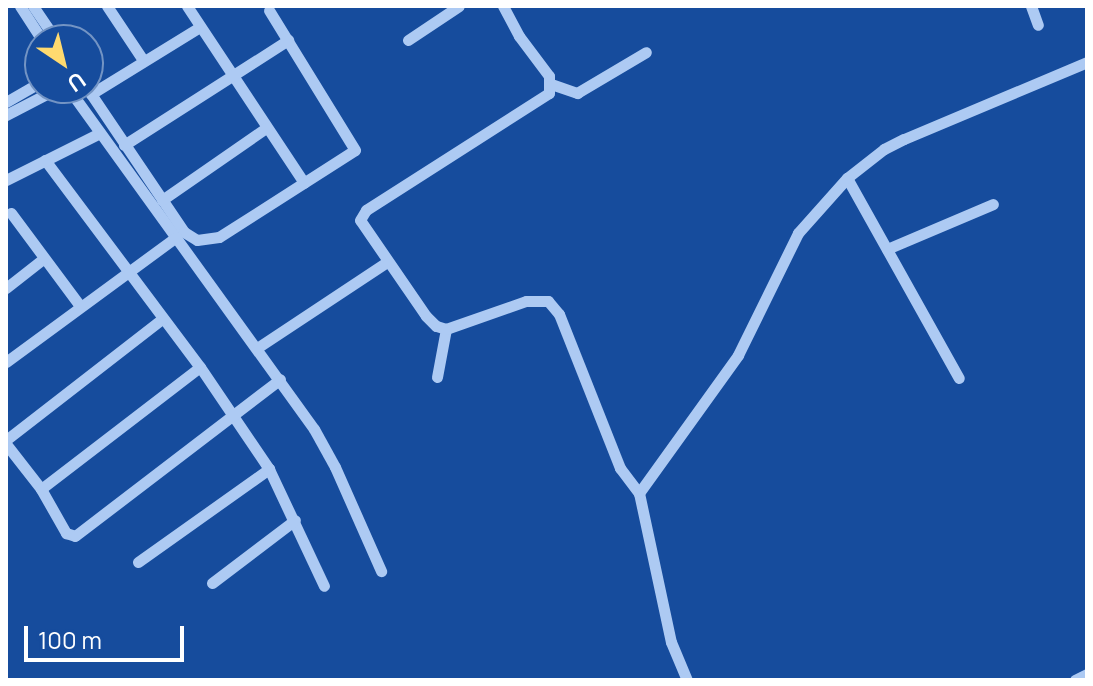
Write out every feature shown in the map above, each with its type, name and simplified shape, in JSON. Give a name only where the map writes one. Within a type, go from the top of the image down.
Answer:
[{"type":"street","points":[[20,6],[32,24]]},
{"type":"street","points":[[33,6],[45,24]]},
{"type":"street","points":[[107,6],[143,60]]},
{"type":"street","points":[[187,6],[304,183]]},
{"type":"street","points":[[408,40],[459,6]]},
{"type":"street","points":[[503,6],[551,84],[577,93],[646,52]]},
{"type":"street","points":[[1031,6],[1038,25]]},
{"type":"street","points":[[97,104],[184,232],[197,240],[207,241],[354,152],[355,148],[269,10]]},
{"type":"street","points":[[104,82],[200,27]]},
{"type":"street","points":[[124,145],[288,40]]},
{"type":"street","points":[[639,493],[738,355],[798,233],[847,178],[884,149],[904,139],[1087,62]]},
{"type":"street","points":[[551,84],[542,99],[361,215],[362,225],[436,326],[446,329],[475,322],[504,307],[526,301],[548,301],[559,314],[620,468],[639,493],[671,642],[687,680]]},
{"type":"street","points":[[6,115],[27,104]]},
{"type":"street","points":[[79,104],[326,447],[381,571]]},
{"type":"street","points":[[162,200],[266,128]]},
{"type":"street","points":[[6,180],[100,133]]},
{"type":"street","points":[[45,160],[200,367],[269,469],[324,586]]},
{"type":"street","points":[[847,178],[959,378]]},
{"type":"street","points":[[887,249],[993,204]]},
{"type":"street","points":[[8,211],[80,306]]},
{"type":"street","points":[[6,362],[176,237]]},
{"type":"street","points":[[6,288],[43,259]]},
{"type":"street","points":[[257,348],[387,262]]},
{"type":"street","points":[[162,319],[6,442],[41,489],[66,533],[75,536],[280,379]]},
{"type":"street","points":[[437,377],[446,329]]},
{"type":"street","points":[[41,489],[200,367]]},
{"type":"street","points":[[138,562],[269,469]]},
{"type":"street","points":[[212,583],[295,520]]},
{"type":"street","points":[[1075,680],[1087,674]]}]
